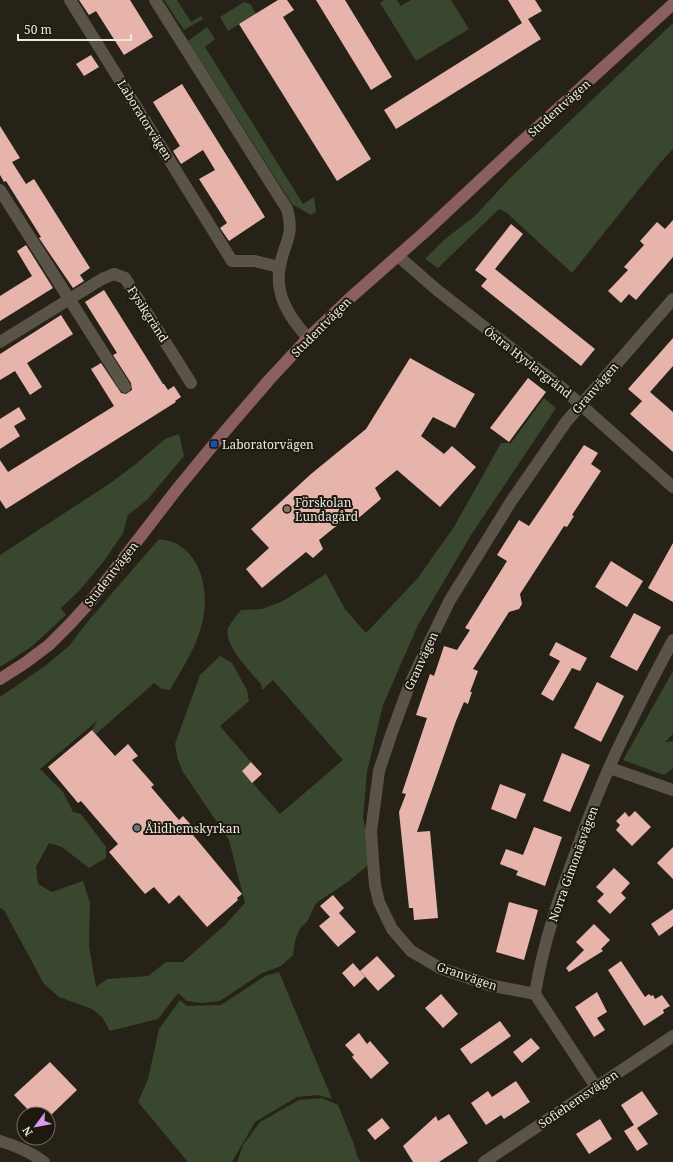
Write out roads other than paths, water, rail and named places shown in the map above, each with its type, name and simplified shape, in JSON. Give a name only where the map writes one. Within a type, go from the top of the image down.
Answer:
[{"type":"street","name":"Laboratorvägen","points":[[70,0],[232,261],[256,261],[279,267]]},
{"type":"street","points":[[155,0],[287,209],[290,220],[290,231],[279,267],[279,284],[286,311],[308,338]]},
{"type":"street","name":"Studentvägen","points":[[0,679],[49,645],[90,602],[177,489],[214,444],[269,380],[308,338],[673,4]]},
{"type":"street","points":[[0,190],[125,387]]},
{"type":"street","name":"Östra Hyvlargränd","points":[[398,256],[437,290],[562,388],[673,487]]},
{"type":"street","name":"Fysikgränd","points":[[0,342],[102,279],[114,274],[125,278],[191,383]]},
{"type":"street","name":"Granvägen","points":[[535,994],[494,987],[456,975],[430,963],[411,951],[392,929],[379,902],[375,885],[371,832],[379,771],[409,686],[430,640],[450,600],[512,500],[566,422],[673,299]]},
{"type":"street","name":"Norra Gimonäsvägen","points":[[535,994],[543,955],[560,893],[592,808],[618,748],[673,640]]},
{"type":"street","points":[[610,768],[673,790]]},
{"type":"street","points":[[535,994],[596,1087]]},
{"type":"street","name":"Sofiehemsvägen","points":[[484,1162],[673,1036]]},
{"type":"street","points":[[0,1141],[35,1155],[44,1162]]},
{"type":"place","name":"Laboratorvägen","points":[[214,444]]},
{"type":"place","name":"Förskolan Lundagård","points":[[287,509]]},
{"type":"place","name":"Ålidhemskyrkan","points":[[137,828]]}]
